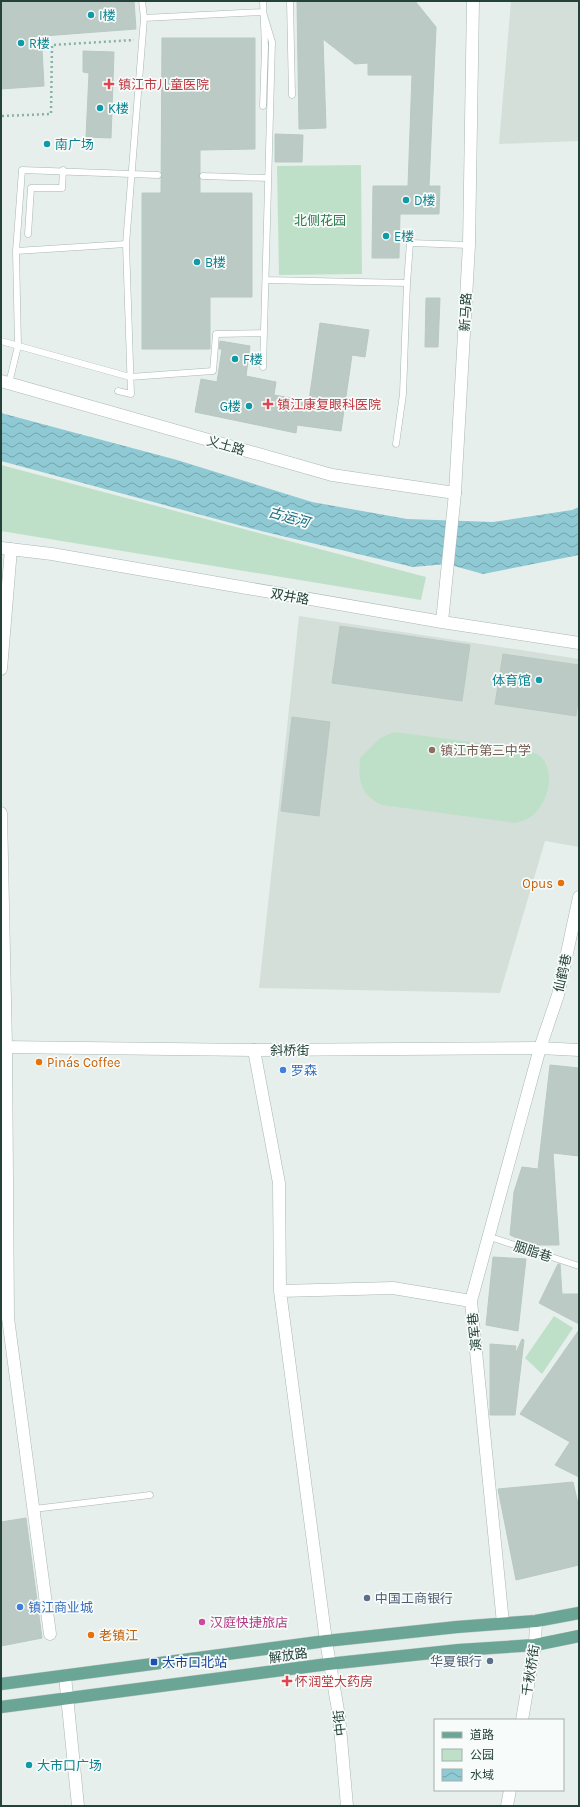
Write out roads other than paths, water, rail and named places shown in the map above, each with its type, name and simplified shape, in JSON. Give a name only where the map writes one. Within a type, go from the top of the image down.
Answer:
[{"type":"main road","name":"解放路","points":[[1,1684],[326,1641],[536,1620],[579,1613]]},
{"type":"main road","name":"解放路","points":[[1,1707],[68,1697],[331,1664],[467,1649],[535,1645],[579,1636]]},
{"type":"street","name":"新马路","points":[[442,622],[455,493],[469,244],[473,1]]},
{"type":"street","name":"义土路","points":[[5,382],[332,475],[455,493]]},
{"type":"street","name":"双井路","points":[[6,549],[52,554],[442,622],[579,643]]},
{"type":"street","points":[[1,669],[6,549]]},
{"type":"street","points":[[1,813],[5,1318],[34,1509],[50,1634]]},
{"type":"street","name":"仙鹤巷","points":[[540,1048],[558,995],[579,897]]},
{"type":"street","name":"斜桥街","points":[[4,1047],[254,1050],[540,1048],[579,1050]]},
{"type":"street","name":"演军巷","points":[[503,1623],[471,1301],[487,1236],[524,1110],[540,1048]]},
{"type":"street","name":"中街","points":[[254,1050],[279,1183],[280,1291],[326,1641],[339,1716],[347,1806]]},
{"type":"street","points":[[280,1291],[393,1288],[471,1301]]},
{"type":"street","name":"千秋桥街","points":[[522,1719],[535,1645],[536,1620]]},
{"type":"street","points":[[65,1676],[78,1806]]},
{"type":"street","points":[[507,1806],[510,1791]]},
{"type":"lane","points":[[118,391],[131,394],[126,244],[143,40],[144,18],[142,1]]},
{"type":"lane","points":[[263,1],[265,47],[263,106]]},
{"type":"lane","points":[[290,1],[292,95]]},
{"type":"lane","points":[[144,18],[263,12]]},
{"type":"lane","points":[[263,12],[272,42],[263,367]]},
{"type":"lane","points":[[5,382],[18,346],[16,251],[22,170],[63,170],[158,175]]},
{"type":"lane","points":[[28,234],[31,188],[62,188],[63,170]]},
{"type":"lane","points":[[203,176],[268,178]]},
{"type":"lane","points":[[396,444],[403,394],[410,242],[469,244]]},
{"type":"lane","points":[[16,251],[126,244]]},
{"type":"lane","points":[[266,280],[407,283]]},
{"type":"lane","points":[[1,341],[130,377],[213,371],[216,334],[264,333]]},
{"type":"lane","name":"胭脂巷","points":[[487,1236],[579,1266]]},
{"type":"lane","points":[[34,1509],[150,1495]]},
{"type":"water","name":"古运河","points":[[1,413],[177,460],[312,502],[407,519],[493,522],[572,510],[579,507],[579,555],[483,574],[447,564],[413,567],[261,531],[1,461]]},
{"type":"place","name":"I楼","points":[[91,15]]},
{"type":"place","name":"R楼","points":[[21,43]]},
{"type":"place","name":"镇江市儿童医院","points":[[109,84]]},
{"type":"place","name":"K楼","points":[[100,108]]},
{"type":"place","name":"南广场","points":[[47,144]]},
{"type":"place","name":"D楼","points":[[406,200]]},
{"type":"place","name":"E楼","points":[[386,236]]},
{"type":"place","name":"B楼","points":[[197,262]]},
{"type":"place","name":"F楼","points":[[235,359]]},
{"type":"place","name":"镇江康复眼科医院","points":[[268,404]]},
{"type":"place","name":"G楼","points":[[249,406]]},
{"type":"place","name":"体育馆","points":[[539,680]]},
{"type":"place","name":"镇江市第三中学","points":[[432,750]]},
{"type":"place","name":"Opus","points":[[561,883]]},
{"type":"place","name":"Pinás Coffee","points":[[39,1062]]},
{"type":"place","name":"罗森","points":[[283,1070]]},
{"type":"place","name":"中国工商银行","points":[[367,1598]]},
{"type":"place","name":"镇江商业城","points":[[20,1607]]},
{"type":"place","name":"汉庭快捷旅店","points":[[202,1622]]},
{"type":"place","name":"老镇江","points":[[91,1635]]},
{"type":"place","name":"华夏银行","points":[[490,1661]]},
{"type":"place","name":"大市口北站","points":[[154,1662]]},
{"type":"place","name":"怀润堂大药房","points":[[287,1681]]},
{"type":"place","name":"大市口广场","points":[[29,1765]]},
{"type":"park label","name":"北侧花园","points":[[320,220]]}]
